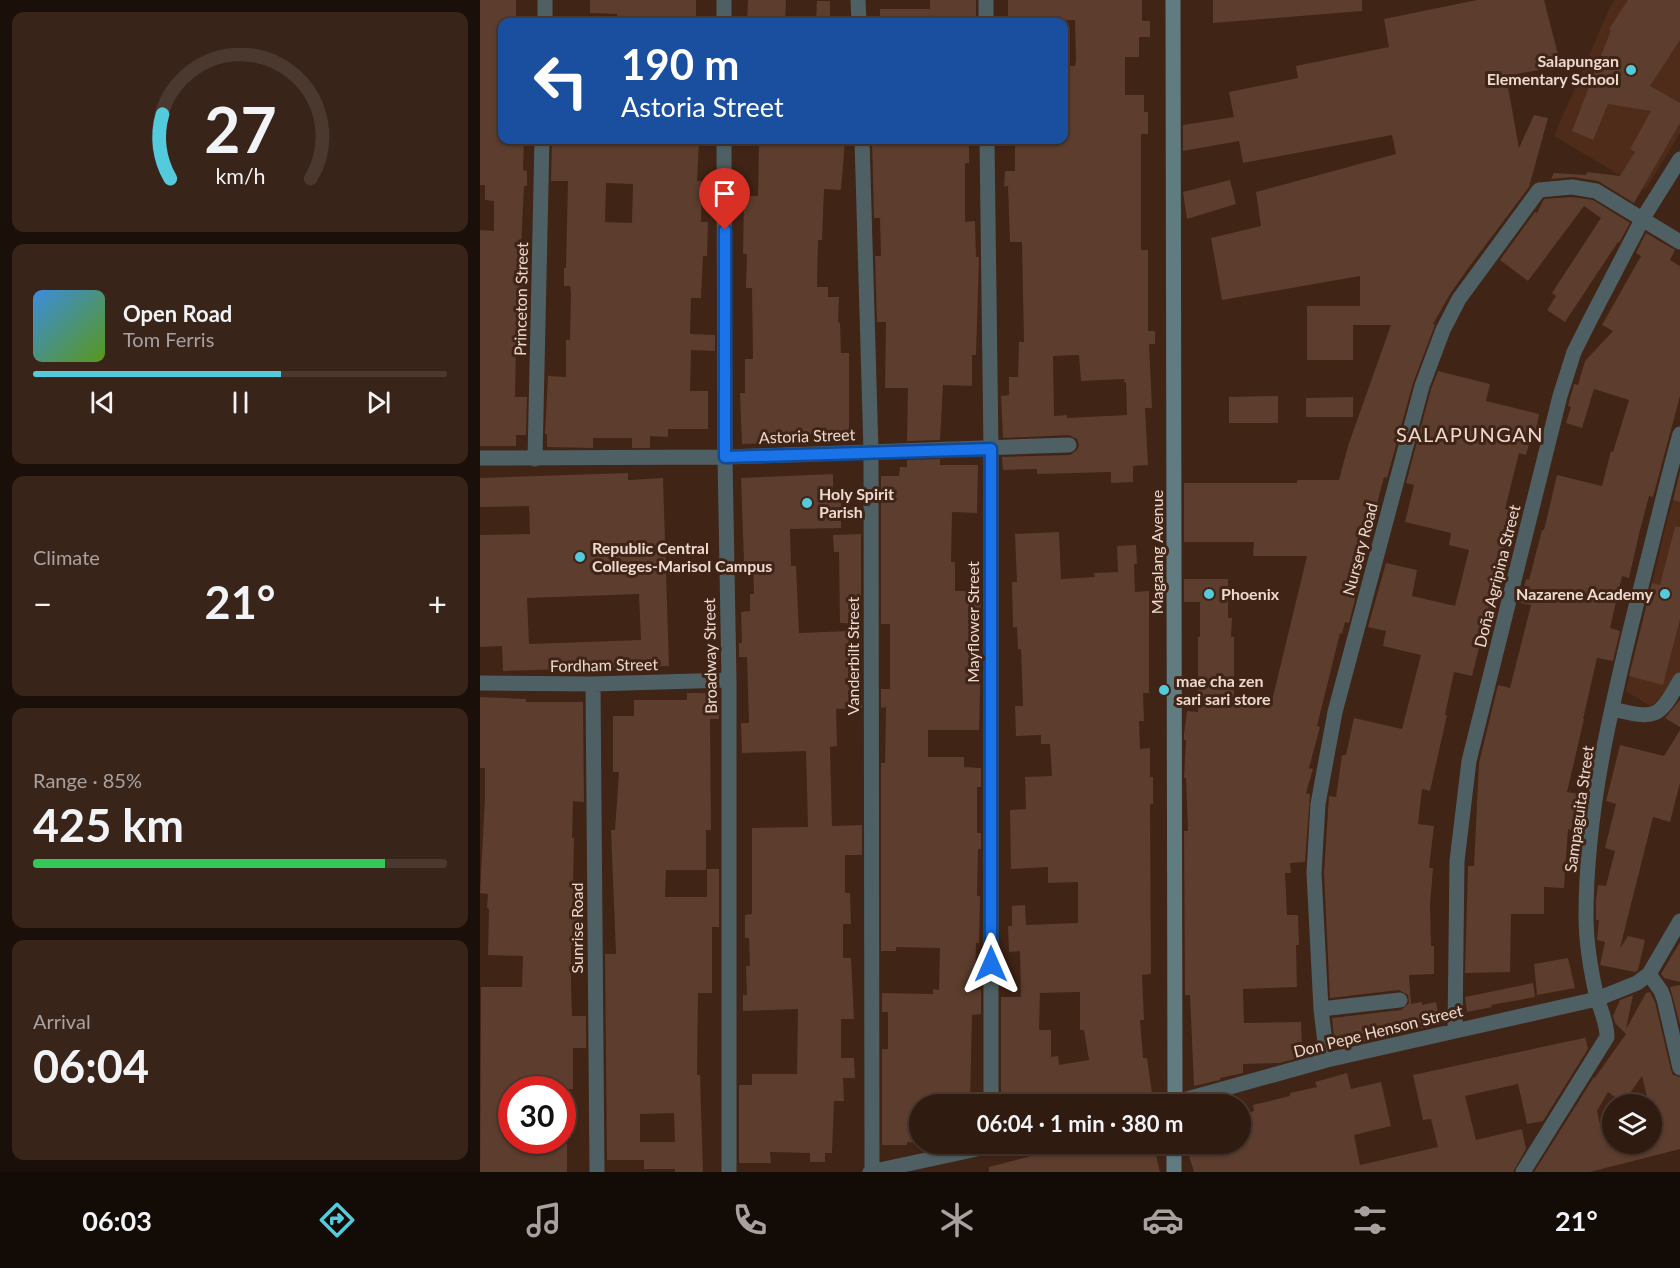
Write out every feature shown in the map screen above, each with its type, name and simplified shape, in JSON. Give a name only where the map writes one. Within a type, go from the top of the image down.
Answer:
[{"type":"street","points":[[545,0],[545,18]]},
{"type":"street","points":[[724,0],[724,18]]},
{"type":"street","points":[[858,0],[859,18]]},
{"type":"street","points":[[986,0],[986,18]]},
{"type":"street","name":"Magalang Avenue","points":[[1173,0],[1173,1094]]},
{"type":"street","name":"Princeton Street","points":[[535,459],[542,144]]},
{"type":"street","name":"Broadway Street","points":[[724,144],[725,457],[729,680],[729,1172]]},
{"type":"street","name":"Vanderbilt Street","points":[[862,144],[871,451],[871,1172]]},
{"type":"street","name":"Mayflower Street","points":[[987,144],[991,449],[991,1094]]},
{"type":"street","name":"Doña Agripina Street","points":[[1455,1030],[1457,861],[1468,761],[1560,396],[1574,352],[1643,218],[1680,159]]},
{"type":"street","name":"Nursery Road","points":[[1327,1060],[1321,1009],[1314,873],[1318,804],[1341,689],[1422,386],[1443,330],[1459,299],[1539,190],[1572,187],[1596,191],[1643,218]]},
{"type":"street","points":[[1643,218],[1680,242]]},
{"type":"street","name":"Sampaguita Street","points":[[1523,1172],[1607,1037],[1597,999],[1586,919],[1587,887],[1598,788],[1623,658],[1680,434]]},
{"type":"street","name":"Astoria Street","points":[[480,458],[725,457],[1069,445]]},
{"type":"street","name":"Fordham Street","points":[[480,683],[593,684],[729,680]]},
{"type":"street","points":[[1613,709],[1649,716],[1656,713],[1665,704],[1680,680]]},
{"type":"street","name":"Sunrise Road","points":[[593,684],[597,1172]]},
{"type":"street","points":[[1680,921],[1649,974],[1664,999],[1680,1068]]},
{"type":"street","name":"Don Pepe Henson Street","points":[[1205,1094],[1327,1060],[1597,999],[1638,983],[1649,974]]},
{"type":"street","points":[[1321,1009],[1400,1000]]},
{"type":"street","points":[[871,1172],[951,1154]]},
{"type":"street","points":[[1174,1154],[1174,1172]]},
{"type":"shaded area","name":"Salapungan Elementary School","points":[[1615,0],[1680,0],[1680,133],[1645,190],[1554,136]]},
{"type":"shaded area","name":"Nazarene Academy","points":[[1680,480],[1680,671],[1668,693],[1650,706],[1626,691],[1668,517]]},
{"type":"building","points":[[480,0],[516,0],[516,18],[498,18],[497,73],[498,144],[524,144],[523,170],[527,171],[527,186],[524,186],[520,269],[523,269],[522,330],[525,330],[524,344],[516,344],[515,397],[527,397],[526,435],[516,435],[516,446],[480,446],[480,230],[494,231],[494,201],[485,200],[485,185],[480,185]]},
{"type":"building","points":[[590,0],[696,0],[696,18],[617,18],[617,14],[590,13]]},
{"type":"building","points":[[748,0],[786,0],[785,18],[747,18]]},
{"type":"building","points":[[930,0],[976,0],[976,18],[880,18],[880,9],[930,9]]},
{"type":"building","points":[[1008,0],[1142,0],[1142,21],[1150,21],[1150,37],[1139,37],[1139,57],[1125,57],[1125,95],[1144,95],[1144,112],[1148,112],[1148,134],[1141,134],[1141,250],[1148,250],[1148,331],[1155,331],[1155,344],[1149,344],[1152,408],[1145,408],[1148,465],[1133,466],[1133,482],[1111,483],[1111,472],[1037,474],[1037,469],[1003,470],[1002,457],[1070,455],[1077,450],[1079,445],[1077,439],[1069,435],[1003,438],[1001,396],[1009,395],[1009,377],[1018,377],[1019,342],[1024,342],[1022,242],[1010,242],[1008,186],[1004,187],[1005,171],[1015,171],[1015,144],[1068,144],[1068,66],[1075,66],[1076,60],[1075,20],[1008,18]],"holes":[[[1079,355],[1081,381],[1124,379],[1127,415],[1067,418],[1067,415],[1054,416],[1053,356]]]},
{"type":"building","points":[[1213,0],[1362,0],[1362,11],[1213,23]]},
{"type":"building","points":[[1477,0],[1544,0],[1561,66],[1506,76],[1519,148],[1534,115],[1548,118],[1529,187],[1450,294],[1433,324],[1435,325],[1413,383],[1387,478],[1384,477],[1369,534],[1361,532],[1350,573],[1361,576],[1349,623],[1345,622],[1342,634],[1340,633],[1309,768],[1313,769],[1306,793],[1310,794],[1305,862],[1290,863],[1291,873],[1285,873],[1287,915],[1298,915],[1297,987],[1243,989],[1244,1023],[1301,1022],[1302,1046],[1308,1046],[1309,1055],[1280,1063],[1243,1064],[1243,1073],[1194,1086],[1190,995],[1185,995],[1184,831],[1188,831],[1186,778],[1184,778],[1186,740],[1184,740],[1184,734],[1187,711],[1198,712],[1200,602],[1184,602],[1184,579],[1228,579],[1228,618],[1232,618],[1231,637],[1234,637],[1234,701],[1271,705],[1307,556],[1253,556],[1254,542],[1184,542],[1184,483],[1297,483],[1297,480],[1339,480],[1348,446],[1391,325],[1353,325],[1353,360],[1307,360],[1307,306],[1360,306],[1360,276],[1222,300],[1211,238],[1261,226],[1256,192],[1396,154],[1392,135],[1243,163],[1239,141],[1183,151],[1183,125],[1234,117],[1229,92],[1298,78],[1296,66],[1389,47],[1384,19]]},
{"type":"building","name":"Salapungan Elementary School","points":[[1628,0],[1680,0],[1680,40],[1650,86],[1680,103],[1680,123],[1634,203],[1598,181],[1573,177],[1551,179],[1554,173],[1586,175],[1587,172],[1620,176],[1635,152],[1630,149],[1651,111],[1608,104],[1593,140],[1572,131],[1611,30],[1609,29]]},
{"type":"building","points":[[817,1],[830,1],[830,18],[816,18]]},
{"type":"building","points":[[552,144],[636,146],[636,144],[699,144],[697,181],[702,181],[701,222],[708,222],[707,256],[703,256],[701,298],[691,298],[690,334],[715,335],[715,351],[691,350],[690,391],[708,391],[708,429],[668,429],[668,437],[650,436],[650,448],[632,448],[632,438],[593,438],[593,448],[547,447],[547,434],[545,434],[548,376],[566,377],[566,340],[570,340],[571,293],[570,286],[564,286],[568,181],[551,181]],"holes":[[[606,183],[633,184],[632,223],[605,222]]]},
{"type":"building","points":[[759,144],[845,144],[841,190],[824,189],[822,240],[818,240],[817,287],[828,287],[828,297],[839,297],[838,323],[840,322],[841,353],[849,353],[849,440],[813,441],[813,434],[771,435],[772,443],[742,444],[740,393],[745,393],[745,359],[753,359],[752,288],[746,288],[747,254],[743,254],[744,196],[758,196]]},
{"type":"building","points":[[872,144],[969,144],[969,163],[965,163],[965,222],[975,221],[976,257],[979,257],[976,355],[972,355],[972,386],[943,385],[940,440],[907,441],[908,388],[885,388],[886,322],[877,322],[875,256],[881,256],[880,218],[874,218]]},
{"type":"building","points":[[1230,180],[1236,204],[1187,219],[1183,192]]},
{"type":"building","points":[[1572,197],[1593,200],[1630,223],[1565,322],[1547,310],[1556,296],[1552,293],[1601,218],[1584,206],[1528,281],[1500,260],[1535,212],[1537,213],[1544,199]]},
{"type":"building","points":[[1646,233],[1675,250],[1670,260],[1680,266],[1680,396],[1653,497],[1649,496],[1629,578],[1622,576],[1610,628],[1620,631],[1613,661],[1597,658],[1567,792],[1579,794],[1571,830],[1568,829],[1564,888],[1544,887],[1544,914],[1511,914],[1510,972],[1465,973],[1468,866],[1474,866],[1479,763],[1498,685],[1510,688],[1531,605],[1520,603],[1526,579],[1529,580],[1542,530],[1544,530],[1557,475],[1602,486],[1611,451],[1613,452],[1629,400],[1594,389],[1582,428],[1566,423],[1571,407],[1568,406],[1574,384],[1578,385],[1585,361],[1613,331],[1602,325],[1641,256],[1636,253]]},
{"type":"building","points":[[1438,371],[1490,384],[1486,401],[1539,414],[1536,430],[1533,429],[1526,455],[1519,453],[1505,509],[1513,511],[1472,676],[1454,672],[1430,791],[1422,789],[1418,824],[1434,826],[1429,868],[1433,868],[1430,905],[1434,974],[1409,975],[1411,1004],[1422,1002],[1422,1005],[1436,1002],[1440,1024],[1351,1045],[1335,1046],[1332,1018],[1401,1010],[1409,1003],[1408,995],[1399,990],[1330,998],[1324,873],[1329,796],[1336,797],[1342,755],[1346,755],[1354,718],[1402,729],[1421,655],[1383,646],[1386,631],[1368,627],[1386,563],[1417,570],[1412,596],[1455,606],[1469,550],[1449,545],[1451,533],[1405,522],[1414,485],[1406,483]]},
{"type":"building","points":[[1278,396],[1278,423],[1229,423],[1229,397]]},
{"type":"building","points":[[1353,397],[1353,417],[1306,417],[1306,398]]},
{"type":"building","points":[[940,459],[940,465],[978,465],[977,513],[952,512],[951,562],[955,562],[955,591],[980,591],[981,625],[973,625],[973,655],[981,655],[979,730],[928,730],[928,757],[964,757],[964,767],[981,768],[981,787],[977,787],[977,833],[981,833],[981,849],[978,849],[979,943],[976,943],[975,990],[981,990],[981,1014],[972,1015],[970,1094],[909,1094],[909,1142],[907,1145],[882,1145],[882,1049],[888,1049],[888,1012],[882,1012],[882,993],[933,994],[933,989],[939,990],[940,948],[896,947],[896,951],[881,951],[881,763],[885,763],[886,707],[881,708],[881,689],[890,689],[890,624],[881,624],[881,476],[899,476],[900,467],[907,467],[907,460]]},
{"type":"building","points":[[1680,471],[1680,502],[1673,500]]},
{"type":"building","points":[[628,473],[628,480],[663,478],[669,666],[503,671],[502,646],[480,647],[480,535],[530,534],[529,506],[480,507],[480,478]],"holes":[[[639,594],[641,640],[529,644],[527,598]]]},
{"type":"building","points":[[833,474],[833,499],[841,498],[841,528],[790,529],[791,566],[796,566],[799,633],[849,631],[850,688],[862,689],[862,708],[836,709],[837,746],[830,747],[832,826],[862,825],[862,855],[845,855],[845,893],[850,893],[851,924],[843,924],[843,958],[851,958],[854,1019],[841,1019],[841,1058],[854,1058],[855,1078],[843,1078],[844,1101],[834,1101],[832,1153],[825,1153],[825,1162],[810,1162],[810,1153],[770,1152],[771,1163],[739,1163],[739,1085],[752,1085],[752,1074],[797,1074],[798,1009],[743,1011],[743,995],[747,995],[746,966],[750,966],[749,938],[745,938],[745,915],[752,914],[752,828],[808,827],[806,751],[742,753],[741,723],[749,723],[747,657],[739,657],[739,643],[742,643],[741,612],[750,611],[750,594],[754,594],[753,563],[744,563],[741,478]]},
{"type":"building","name":"Nazarene Academy","points":[[1675,527],[1680,527],[1680,619],[1663,685],[1629,676],[1652,583],[1660,585]]},
{"type":"building","points":[[1059,532],[1061,579],[1095,577],[1094,573],[1118,572],[1117,546],[1136,545],[1135,592],[1149,591],[1149,693],[1143,693],[1144,721],[1139,721],[1140,749],[1150,748],[1150,777],[1153,777],[1153,804],[1150,804],[1151,974],[1142,975],[1144,1020],[1140,1020],[1143,1058],[1147,1058],[1152,1093],[1001,1094],[1001,997],[1021,997],[1020,951],[1009,952],[1008,926],[1012,926],[1012,906],[1025,905],[1026,925],[1078,923],[1078,882],[1048,883],[1048,867],[1011,869],[1010,810],[1026,809],[1025,777],[1052,776],[1050,744],[1041,744],[1041,735],[1016,736],[1015,706],[1023,706],[1021,649],[1018,649],[1017,627],[1013,627],[1012,582],[1017,582],[1015,534]],"holes":[[[1080,992],[1080,1030],[1084,1030],[1089,1060],[1059,1065],[1058,1056],[1051,1057],[1051,1030],[1039,1030],[1040,993]]]},
{"type":"building","points":[[861,534],[861,624],[840,623],[839,552],[834,552],[833,535]]},
{"type":"building","points":[[687,693],[719,693],[719,719],[710,719],[711,830],[706,830],[706,870],[666,870],[665,897],[707,897],[707,869],[719,869],[719,927],[712,927],[712,993],[698,993],[697,1075],[700,1075],[703,1172],[644,1169],[644,1160],[607,1160],[605,954],[616,954],[611,830],[615,830],[619,772],[613,772],[613,716],[634,716],[634,700],[687,700]],"holes":[[[674,1113],[675,1142],[640,1142],[640,1114]]]},
{"type":"building","points":[[480,697],[526,699],[526,702],[583,702],[584,802],[573,801],[572,838],[574,838],[573,886],[583,886],[581,945],[571,945],[571,983],[572,1016],[586,1016],[586,1048],[573,1048],[573,1076],[498,1076],[498,1154],[567,1154],[567,1172],[480,1172],[481,987],[522,987],[523,956],[488,955],[488,894],[480,893],[485,768],[480,768]]},
{"type":"building","points":[[1680,700],[1680,727],[1665,718]]},
{"type":"building","points":[[1680,730],[1680,783],[1670,822],[1653,817],[1620,948],[1628,936],[1645,940],[1638,970],[1635,972],[1600,965],[1605,942],[1597,940],[1599,920],[1596,920],[1596,900],[1598,885],[1606,886],[1615,851],[1605,848],[1616,804],[1606,801],[1620,745],[1664,756]]},
{"type":"building","points":[[1680,942],[1680,982],[1664,978],[1661,974]]},
{"type":"building","points":[[1568,958],[1575,988],[1537,995],[1534,964]]},
{"type":"building","points":[[1533,983],[1535,997],[1467,1012],[1465,997]]},
{"type":"building","points":[[1680,985],[1680,1025],[1670,987]]},
{"type":"building","points":[[1650,992],[1655,1002],[1671,1070],[1673,1075],[1680,1077],[1680,1149],[1662,1154],[1662,1094],[1646,1094],[1642,1076],[1629,1094],[1608,1092],[1602,1094],[1602,1102],[1597,1111],[1602,1133],[1602,1154],[1660,1154],[1590,1172],[1534,1172],[1594,1077],[1594,1079],[1626,1034],[1615,1023],[1613,1016],[1620,1000],[1633,995],[1626,1029],[1646,993]]},
{"type":"building","points":[[1585,1036],[1588,1049],[1543,1121],[1527,1124],[1518,1084],[1465,1096],[1476,1140],[1522,1129],[1526,1149],[1513,1172],[1194,1172],[1188,1154],[1251,1154],[1253,1105],[1317,1087],[1315,1082],[1347,1073],[1351,1089],[1381,1082],[1391,1126],[1354,1135],[1360,1165],[1438,1147],[1431,1119],[1423,1120],[1413,1075],[1584,1038],[1584,1040]]},
{"type":"building","points":[[1039,1154],[1156,1154],[1160,1172],[989,1172],[989,1167]]},
{"type":"place","name":"Salapungan Elementary School","points":[[1631,70]]},
{"type":"place","name":"Holy Spirit Parish","points":[[807,503]]},
{"type":"place","name":"Republic Central Colleges-Marisol Campus","points":[[580,557]]},
{"type":"place","name":"Phoenix","points":[[1209,594]]},
{"type":"place","name":"Nazarene Academy","points":[[1665,594]]},
{"type":"place","name":"mae cha zen sari sari store","points":[[1164,690]]},
{"type":"district","name":"SALAPUNGAN","points":[[1470,435]]},
{"type":"route","points":[[725,230],[725,457],[991,449],[991,964]]}]
